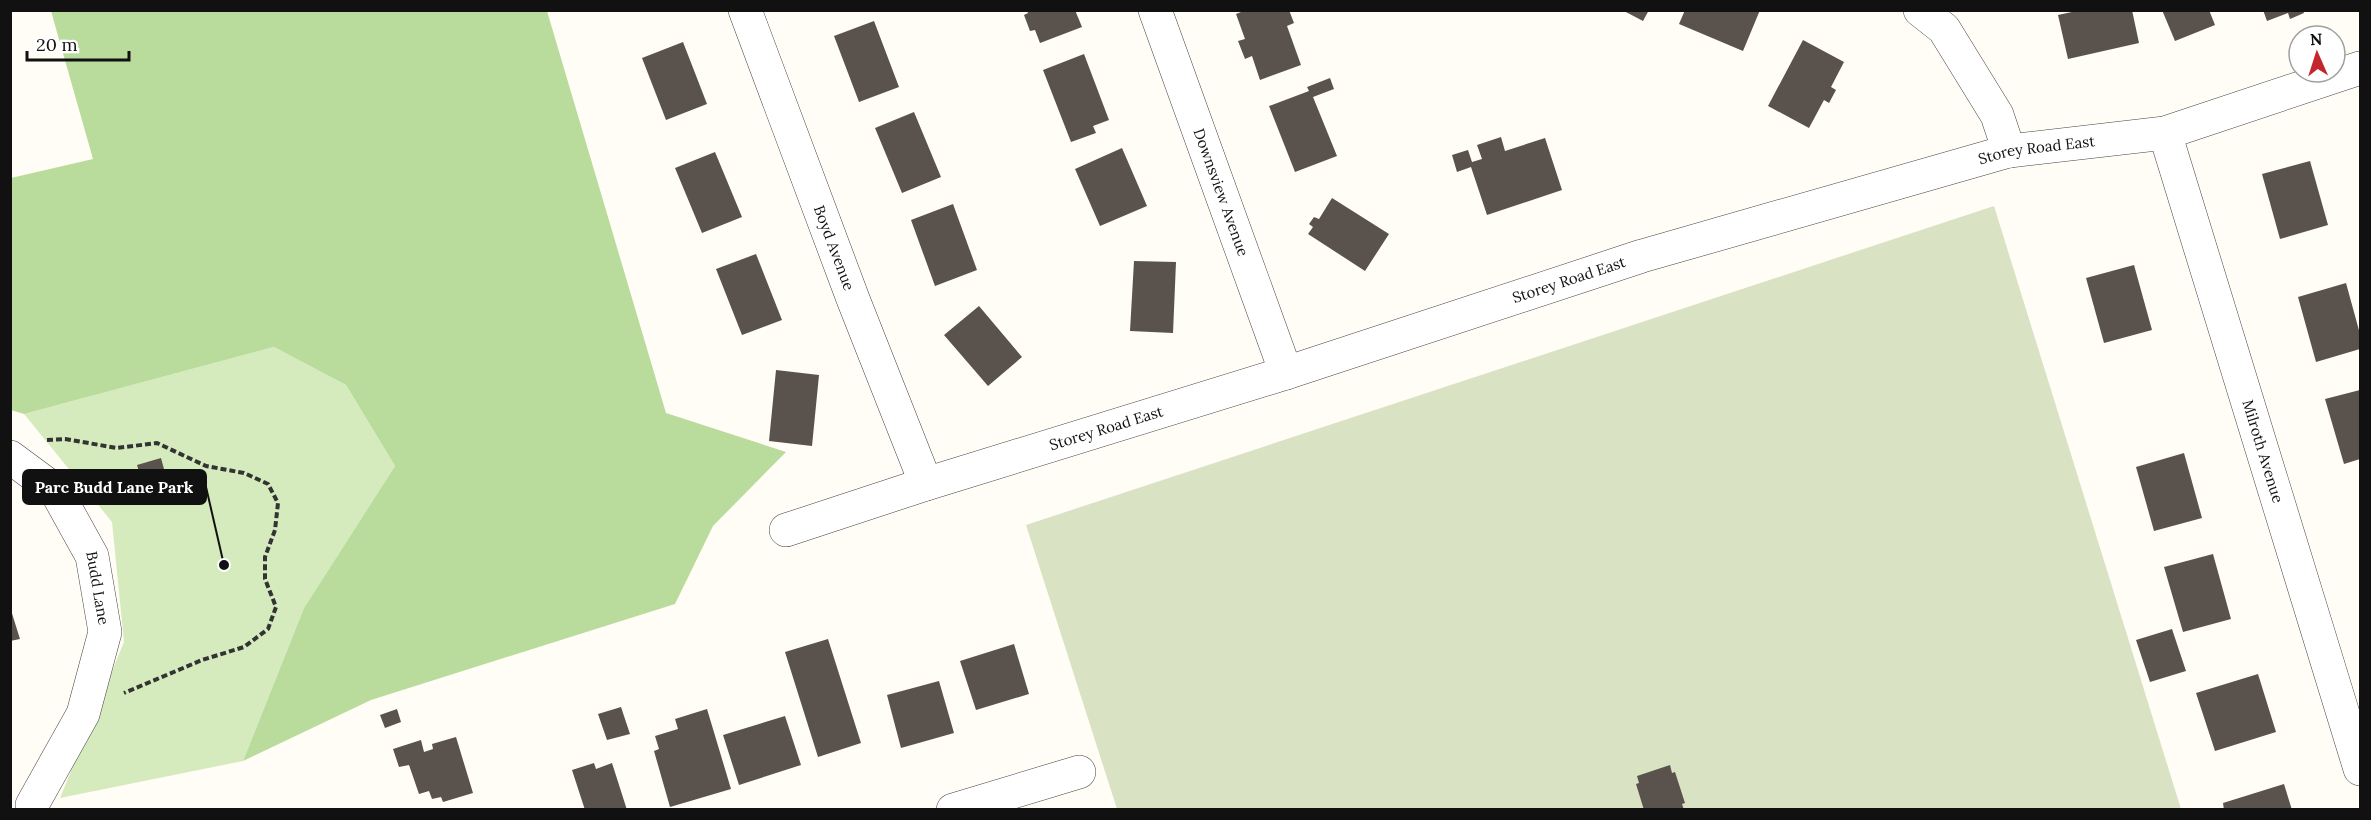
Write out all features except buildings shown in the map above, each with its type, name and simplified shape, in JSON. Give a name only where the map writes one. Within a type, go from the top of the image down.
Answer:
[{"type":"street","name":"Boyd Avenue","points":[[745,10],[848,288],[926,484]]},
{"type":"street","name":"Downsview Avenue","points":[[1155,10],[1286,373]]},
{"type":"street","points":[[1920,10],[1944,29],[1997,115],[2009,151]]},
{"type":"street","name":"Storey Road East","points":[[786,530],[926,484],[1286,373],[1642,256],[2009,151],[2165,133],[2361,68]]},
{"type":"street","name":"Milroth Avenue","points":[[2165,133],[2361,769]]},
{"type":"street","name":"Budd Lane","points":[[10,457],[56,491],[92,556],[105,632],[83,714],[27,808]]},
{"type":"street","points":[[953,810],[1079,772]]},
{"type":"path","points":[[43,440],[65,440],[117,448],[157,443],[206,466],[244,473],[268,484],[278,503],[275,530],[265,556],[266,579],[276,607],[268,629],[244,647],[202,660],[130,690],[83,714]]},
{"type":"green space","points":[[51,11],[547,11],[666,413],[786,452],[713,526],[675,604],[371,700],[243,761],[304,608],[395,466],[346,385],[274,347],[24,414],[11,410],[11,178],[93,159]]},
{"type":"green space","points":[[1994,206],[2181,809],[1117,809],[1026,525]]},
{"type":"green space","points":[[274,347],[346,385],[395,466],[304,608],[243,761],[60,798],[124,642],[112,522],[24,414]]},
{"type":"place","name":"Parc Budd Lane Park","points":[[224,565]]}]
